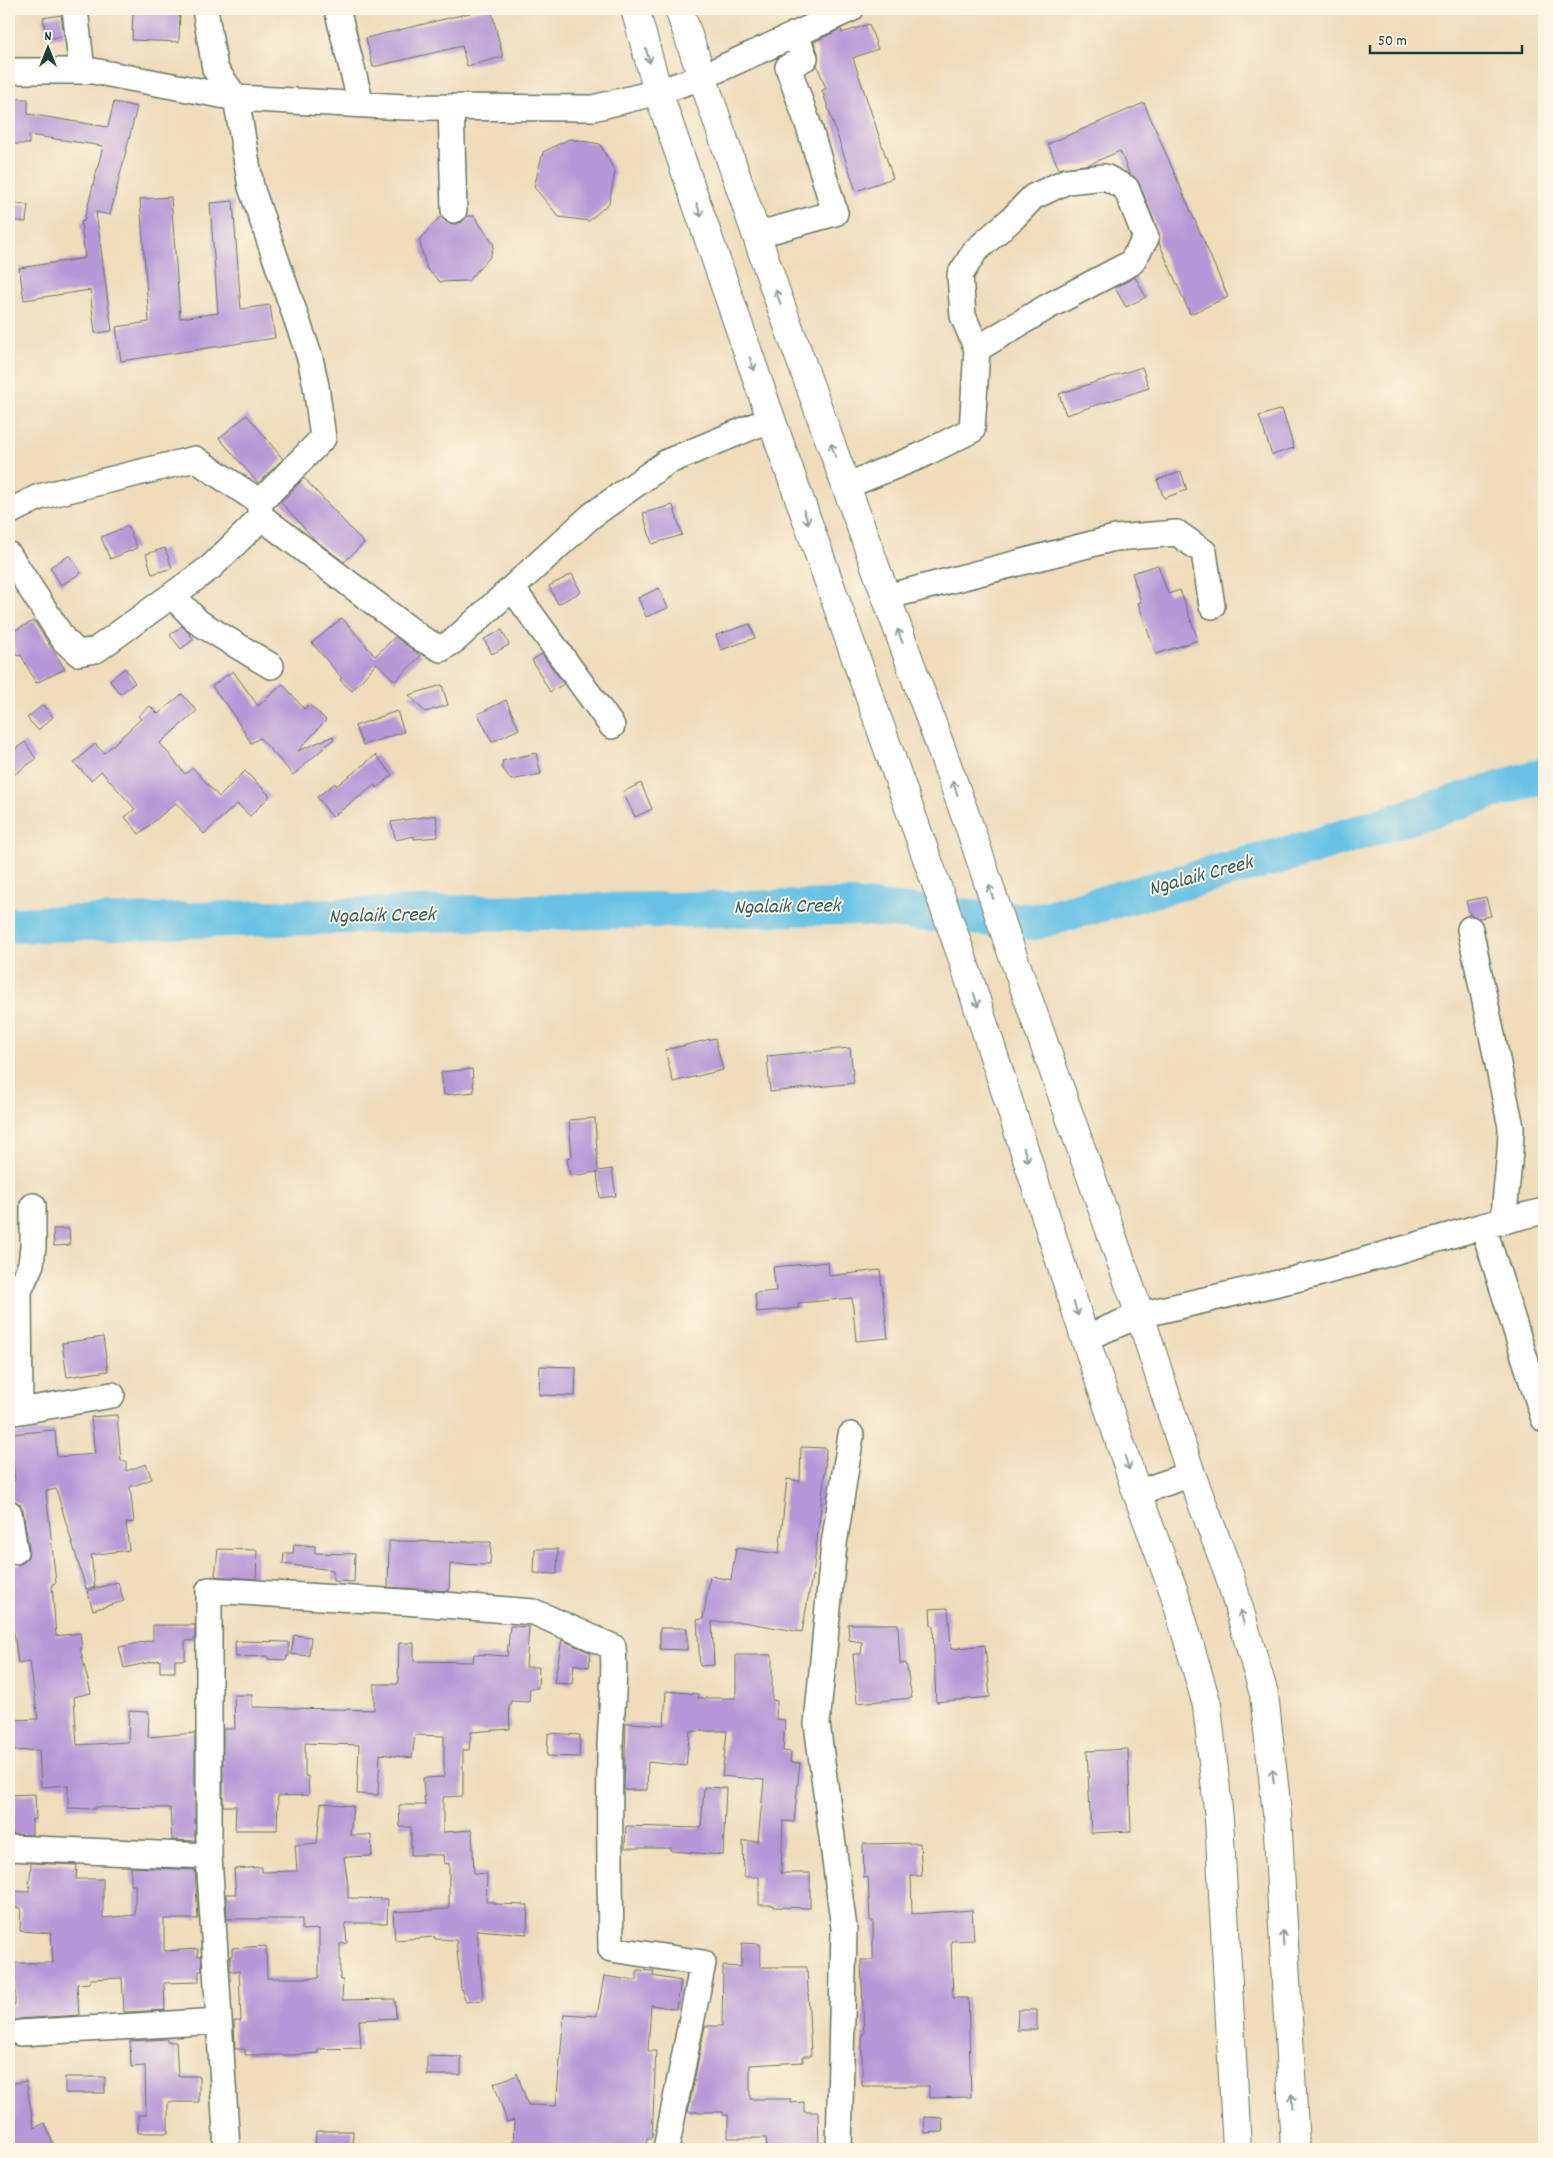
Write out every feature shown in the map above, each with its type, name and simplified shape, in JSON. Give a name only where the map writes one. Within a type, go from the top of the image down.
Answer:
[{"type":"main road","points":[[635,9],[658,92],[771,419],[961,954],[1085,1338],[1137,1492],[1174,1592],[1207,1705],[1219,1819],[1237,2149]]},
{"type":"main road","points":[[679,9],[756,235],[972,834],[1007,939],[1140,1315],[1191,1474],[1229,1574],[1264,1694],[1277,1813],[1295,2149]]},
{"type":"street","points":[[75,9],[82,71]]},
{"type":"street","points":[[9,555],[64,640],[78,653],[96,650],[211,567],[252,528],[260,509],[323,438],[310,358],[252,187],[236,98],[215,69],[205,9]]},
{"type":"street","points":[[337,9],[360,104]]},
{"type":"street","points":[[9,71],[93,71],[236,98],[451,107],[593,108],[658,92],[702,78],[851,9]]},
{"type":"street","points":[[756,235],[835,213],[809,127],[788,67],[805,58],[795,34]]},
{"type":"street","points":[[451,107],[454,210]]},
{"type":"street","points":[[846,486],[920,456],[972,430],[977,349],[963,316],[960,275],[974,251],[1013,218],[1033,197],[1067,181],[1105,177],[1126,188],[1146,238],[1131,262],[1047,307],[977,349]]},
{"type":"street","points":[[9,512],[39,497],[195,459],[422,639],[441,649],[455,640],[591,516],[667,462],[771,419]]},
{"type":"street","points":[[886,597],[1115,538],[1177,533],[1204,552],[1212,606]]},
{"type":"street","points":[[512,588],[612,726]]},
{"type":"street","points":[[172,595],[198,622],[271,666]]},
{"type":"street","points":[[1470,928],[1511,1128],[1511,1150],[1505,1188],[1493,1223],[1544,1419]]},
{"type":"street","points":[[33,1206],[31,1264],[19,1291],[14,1412],[112,1395]]},
{"type":"street","points":[[1085,1338],[1140,1315],[1317,1274],[1544,1210]]},
{"type":"street","points":[[839,2149],[844,1928],[817,1724],[834,1544],[851,1435]]},
{"type":"street","points":[[1137,1492],[1191,1474]]},
{"type":"street","points":[[9,1513],[15,1551]]},
{"type":"street","points":[[227,2149],[209,1856],[209,1590],[534,1612],[613,1647],[615,1671],[610,1751],[609,1840],[611,1950],[703,1963],[666,2149]]},
{"type":"street","points":[[9,1848],[209,1856]]},
{"type":"street","points":[[20,2034],[219,2021]]},
{"type":"building","points":[[133,9],[180,9],[179,42],[132,40]]},
{"type":"building","points":[[491,9],[503,57],[467,66],[462,46],[373,67],[366,38]]},
{"type":"building","points":[[61,15],[64,36],[47,39],[43,18]]},
{"type":"building","points":[[869,24],[878,49],[853,58],[893,178],[856,191],[822,90],[826,89],[817,65],[818,53],[814,42],[841,29],[842,33]]},
{"type":"building","points":[[9,99],[28,99],[28,114],[108,127],[114,102],[137,107],[110,215],[96,212],[112,331],[95,333],[90,290],[24,300],[19,268],[85,258],[81,222],[84,221],[103,146],[29,135],[29,144],[9,144]]},
{"type":"building","points":[[1144,103],[1228,297],[1190,314],[1159,243],[1159,233],[1139,183],[1129,173],[1120,151],[1090,164],[1059,169],[1048,144]]},
{"type":"building","points":[[569,139],[600,144],[615,172],[609,203],[589,221],[559,217],[534,187],[543,152]]},
{"type":"building","points":[[171,197],[180,318],[218,313],[210,203],[233,201],[241,309],[270,305],[275,338],[121,361],[116,327],[149,322],[140,199]]},
{"type":"building","points":[[9,203],[28,205],[26,222],[9,220]]},
{"type":"building","points":[[467,216],[474,216],[494,245],[490,257],[468,281],[440,282],[427,269],[419,240],[440,217],[448,223],[455,224],[462,222]]},
{"type":"building","points":[[1135,277],[1146,297],[1126,307],[1115,288]]},
{"type":"building","points":[[1142,367],[1149,388],[1066,415],[1059,394]]},
{"type":"building","points":[[1282,409],[1294,448],[1272,455],[1259,416]]},
{"type":"building","points":[[247,415],[283,459],[258,483],[219,438]]},
{"type":"building","points":[[1181,472],[1187,490],[1164,498],[1157,480]]},
{"type":"building","points":[[304,478],[364,543],[344,562],[315,540],[281,502]]},
{"type":"building","points":[[673,505],[682,535],[652,544],[643,513]]},
{"type":"building","points":[[128,526],[137,548],[110,559],[101,537]]},
{"type":"building","points":[[165,548],[172,568],[152,574],[146,554]]},
{"type":"building","points":[[70,555],[81,573],[61,585],[50,567]]},
{"type":"building","points":[[1158,565],[1168,594],[1180,590],[1198,640],[1156,654],[1138,603],[1141,602],[1132,573]]},
{"type":"building","points":[[572,574],[581,592],[558,604],[549,586]]},
{"type":"building","points":[[659,588],[668,608],[646,617],[638,598]]},
{"type":"building","points":[[342,618],[375,656],[395,637],[421,656],[395,681],[377,663],[352,691],[340,680],[342,678],[312,643]]},
{"type":"building","points":[[34,621],[65,669],[36,683],[21,655],[18,656],[9,638],[9,633]]},
{"type":"building","points":[[750,624],[755,638],[721,650],[716,635]]},
{"type":"building","points":[[182,626],[194,639],[181,649],[170,635]]},
{"type":"building","points":[[502,630],[509,645],[492,654],[484,639]]},
{"type":"building","points":[[542,654],[564,684],[550,692],[532,660]]},
{"type":"building","points":[[125,668],[135,683],[120,694],[109,680]]},
{"type":"building","points":[[233,671],[258,706],[283,684],[304,709],[309,704],[326,720],[298,751],[333,736],[334,739],[293,775],[260,738],[251,743],[226,703],[224,703],[212,686]]},
{"type":"building","points":[[442,685],[448,705],[425,712],[409,695]]},
{"type":"building","points":[[182,694],[197,711],[160,743],[185,774],[193,768],[219,797],[245,771],[270,796],[250,816],[237,804],[204,834],[176,803],[139,834],[125,817],[135,809],[101,771],[91,780],[74,763],[95,744],[104,753],[141,719],[138,716],[150,706],[158,714]]},
{"type":"building","points":[[506,700],[519,729],[492,742],[478,714]]},
{"type":"building","points":[[43,705],[53,717],[38,730],[27,718]]},
{"type":"building","points":[[397,711],[404,732],[363,745],[355,726]]},
{"type":"building","points":[[25,742],[36,759],[9,778],[9,753]]},
{"type":"building","points":[[536,753],[541,774],[511,780],[501,766],[503,764],[502,761]]},
{"type":"building","points":[[376,755],[392,775],[377,788],[375,785],[332,817],[317,797],[335,783],[336,786]]},
{"type":"building","points":[[641,783],[652,809],[635,817],[623,792]]},
{"type":"building","points":[[436,815],[438,837],[414,839],[414,836],[396,840],[391,822]]},
{"type":"building","points":[[1486,897],[1491,916],[1479,918],[1470,915],[1466,901]]},
{"type":"building","points":[[715,1038],[723,1070],[673,1082],[665,1050]]},
{"type":"building","points":[[850,1048],[854,1083],[770,1092],[767,1056]]},
{"type":"building","points":[[472,1069],[474,1092],[444,1095],[441,1072]]},
{"type":"building","points":[[595,1118],[598,1171],[612,1169],[616,1196],[600,1198],[597,1172],[570,1176],[567,1158],[572,1157],[569,1120]]},
{"type":"building","points":[[53,1229],[69,1229],[70,1245],[54,1246]]},
{"type":"building","points":[[828,1262],[829,1276],[880,1270],[888,1338],[856,1341],[852,1298],[798,1303],[799,1308],[757,1312],[755,1293],[776,1291],[773,1267]]},
{"type":"building","points":[[103,1337],[108,1371],[67,1377],[62,1343]]},
{"type":"building","points":[[540,1366],[576,1367],[575,1396],[539,1395]]},
{"type":"building","points":[[117,1415],[121,1461],[126,1461],[126,1471],[146,1464],[152,1479],[130,1487],[134,1522],[126,1523],[129,1550],[91,1555],[95,1587],[86,1589],[56,1489],[46,1491],[56,1583],[52,1584],[56,1636],[80,1633],[82,1649],[80,1649],[91,1693],[74,1697],[77,1745],[128,1742],[129,1711],[149,1712],[148,1737],[195,1733],[195,1841],[172,1840],[170,1808],[68,1808],[68,1785],[41,1787],[39,1750],[9,1751],[9,1720],[38,1719],[30,1661],[18,1663],[14,1632],[9,1634],[9,1564],[17,1565],[24,1562],[28,1557],[29,1549],[23,1510],[20,1504],[9,1499],[9,1482],[15,1481],[10,1434],[55,1430],[57,1457],[95,1454],[91,1417]]},
{"type":"building","points":[[801,1447],[826,1448],[813,1576],[802,1632],[742,1622],[712,1622],[714,1665],[700,1666],[697,1620],[703,1619],[710,1576],[731,1580],[736,1548],[779,1554],[787,1479],[800,1481]]},
{"type":"building","points":[[389,1541],[491,1542],[490,1565],[450,1564],[449,1591],[388,1587]]},
{"type":"building","points":[[294,1544],[315,1546],[315,1553],[355,1554],[354,1582],[333,1581],[333,1570],[283,1564],[284,1553],[293,1553]]},
{"type":"building","points":[[218,1549],[257,1550],[256,1579],[215,1576]]},
{"type":"building","points":[[535,1549],[558,1549],[557,1574],[534,1573]]},
{"type":"building","points":[[118,1582],[124,1601],[93,1610],[87,1591]]},
{"type":"building","points":[[948,1608],[951,1649],[985,1645],[990,1697],[936,1702],[933,1626],[931,1626],[930,1609]]},
{"type":"building","points":[[848,1624],[898,1624],[900,1664],[906,1663],[912,1698],[857,1703],[853,1654],[861,1654],[862,1642],[849,1640]]},
{"type":"building","points":[[153,1625],[195,1625],[195,1640],[185,1641],[185,1660],[175,1660],[175,1672],[160,1672],[160,1660],[124,1668],[119,1647],[153,1640]]},
{"type":"building","points":[[510,1626],[529,1627],[526,1667],[539,1667],[538,1688],[530,1688],[529,1702],[511,1701],[511,1705],[509,1705],[510,1729],[471,1732],[469,1750],[463,1750],[463,1796],[443,1797],[443,1832],[472,1830],[474,1873],[487,1874],[486,1902],[528,1905],[527,1934],[477,1930],[483,2000],[466,2002],[461,1988],[456,1940],[435,1939],[435,1937],[395,1940],[393,1912],[449,1909],[449,1863],[444,1864],[443,1855],[411,1855],[411,1827],[400,1827],[399,1805],[425,1805],[423,1778],[444,1777],[444,1736],[415,1735],[412,1758],[380,1754],[378,1795],[357,1794],[359,1745],[305,1743],[305,1776],[308,1776],[309,1795],[278,1796],[277,1830],[235,1830],[236,1806],[223,1806],[223,1729],[235,1729],[234,1695],[252,1695],[252,1707],[374,1710],[374,1684],[398,1684],[399,1643],[414,1643],[414,1661],[473,1662],[474,1654],[507,1656]]},
{"type":"building","points":[[660,1628],[687,1628],[687,1650],[660,1649]]},
{"type":"building","points":[[294,1635],[311,1637],[309,1656],[291,1654]]},
{"type":"building","points":[[562,1640],[591,1653],[589,1667],[574,1664],[572,1684],[554,1683]]},
{"type":"building","points":[[235,1641],[289,1642],[289,1656],[287,1656],[286,1660],[268,1659],[268,1656],[236,1657]]},
{"type":"building","points":[[736,1655],[772,1655],[772,1700],[777,1701],[776,1719],[785,1720],[783,1751],[791,1752],[790,1762],[800,1763],[794,1822],[783,1821],[781,1873],[810,1873],[810,1908],[759,1905],[759,1877],[744,1877],[743,1841],[758,1841],[764,1780],[722,1776],[727,1731],[690,1731],[686,1766],[648,1762],[647,1790],[624,1790],[626,1723],[664,1725],[666,1691],[698,1694],[698,1698],[736,1698]]},
{"type":"building","points":[[548,1733],[580,1735],[579,1757],[547,1756]]},
{"type":"building","points":[[1128,1749],[1131,1831],[1091,1833],[1087,1751]]},
{"type":"building","points":[[704,1787],[726,1788],[723,1855],[671,1851],[671,1848],[625,1848],[626,1826],[701,1828]]},
{"type":"building","points":[[35,1794],[36,1819],[32,1819],[32,1835],[9,1834],[9,1795]]},
{"type":"building","points":[[321,1803],[353,1806],[350,1835],[371,1835],[372,1856],[344,1857],[348,1898],[388,1899],[387,1923],[345,1923],[347,1943],[340,1944],[340,1980],[343,1980],[342,2000],[395,1999],[396,2018],[359,2020],[361,2048],[318,2049],[318,2053],[293,2055],[245,2055],[245,2049],[235,2049],[234,2021],[241,2021],[239,1971],[230,1971],[232,1948],[266,1946],[267,1978],[319,1978],[319,1929],[302,1930],[302,1919],[227,1919],[226,1894],[236,1894],[234,1869],[262,1867],[262,1872],[297,1871],[295,1845],[317,1843]]},
{"type":"building","points":[[920,1843],[922,1876],[911,1876],[912,1914],[972,1910],[974,1940],[951,1941],[953,1998],[968,1998],[971,2097],[929,2098],[929,2086],[862,2086],[862,2034],[864,2034],[861,1960],[873,1960],[873,1921],[870,1921],[868,1877],[864,1878],[863,1844]]},
{"type":"building","points":[[31,1863],[77,1865],[76,1879],[103,1879],[103,1918],[135,1915],[135,1885],[131,1885],[131,1867],[195,1870],[198,1919],[164,1919],[164,1951],[198,1949],[198,1956],[201,1956],[202,1971],[199,1971],[199,1982],[164,1983],[165,2010],[124,2012],[122,1978],[90,1979],[90,1983],[77,1984],[79,2015],[19,2019],[9,2023],[9,2006],[15,2005],[15,1963],[53,1963],[51,1933],[20,1931],[21,1908],[9,1908],[9,1891],[29,1892]]},
{"type":"building","points":[[742,1943],[760,1944],[760,1967],[807,1967],[811,2056],[803,2056],[803,2062],[750,2065],[750,2099],[791,2099],[791,2103],[804,2102],[804,2112],[818,2112],[819,2149],[767,2149],[766,2138],[728,2138],[728,2115],[723,2115],[723,2112],[688,2112],[705,2026],[722,2026],[723,1966],[741,1967]]},
{"type":"building","points":[[637,1970],[654,1971],[653,1976],[681,1981],[676,2009],[651,2005],[648,2051],[656,2051],[652,2138],[647,2138],[646,2149],[513,2149],[514,2120],[507,2122],[494,2083],[515,2076],[517,2073],[528,2105],[556,2106],[564,2014],[597,2016],[604,1976],[637,1981]]},
{"type":"building","points":[[1018,2010],[1037,2010],[1037,2030],[1017,2030]]},
{"type":"building","points":[[167,2039],[167,2042],[176,2042],[178,2076],[199,2076],[199,2102],[168,2102],[168,2133],[138,2133],[138,2115],[146,2115],[145,2066],[131,2067],[130,2041]]},
{"type":"building","points":[[427,2056],[461,2057],[461,2075],[427,2075]]},
{"type":"building","points":[[65,2077],[105,2077],[105,2093],[65,2093]]},
{"type":"building","points":[[26,2081],[34,2128],[45,2123],[55,2149],[9,2149],[9,2084]]},
{"type":"building","points":[[924,2117],[942,2118],[943,2132],[925,2133]]},
{"type":"building","points":[[316,2131],[353,2131],[352,2149],[315,2149]]},
{"type":"waterway","name":"Ngalaik Creek","points":[[9,925],[424,914],[848,907],[1034,922],[1309,848],[1544,775]]}]
